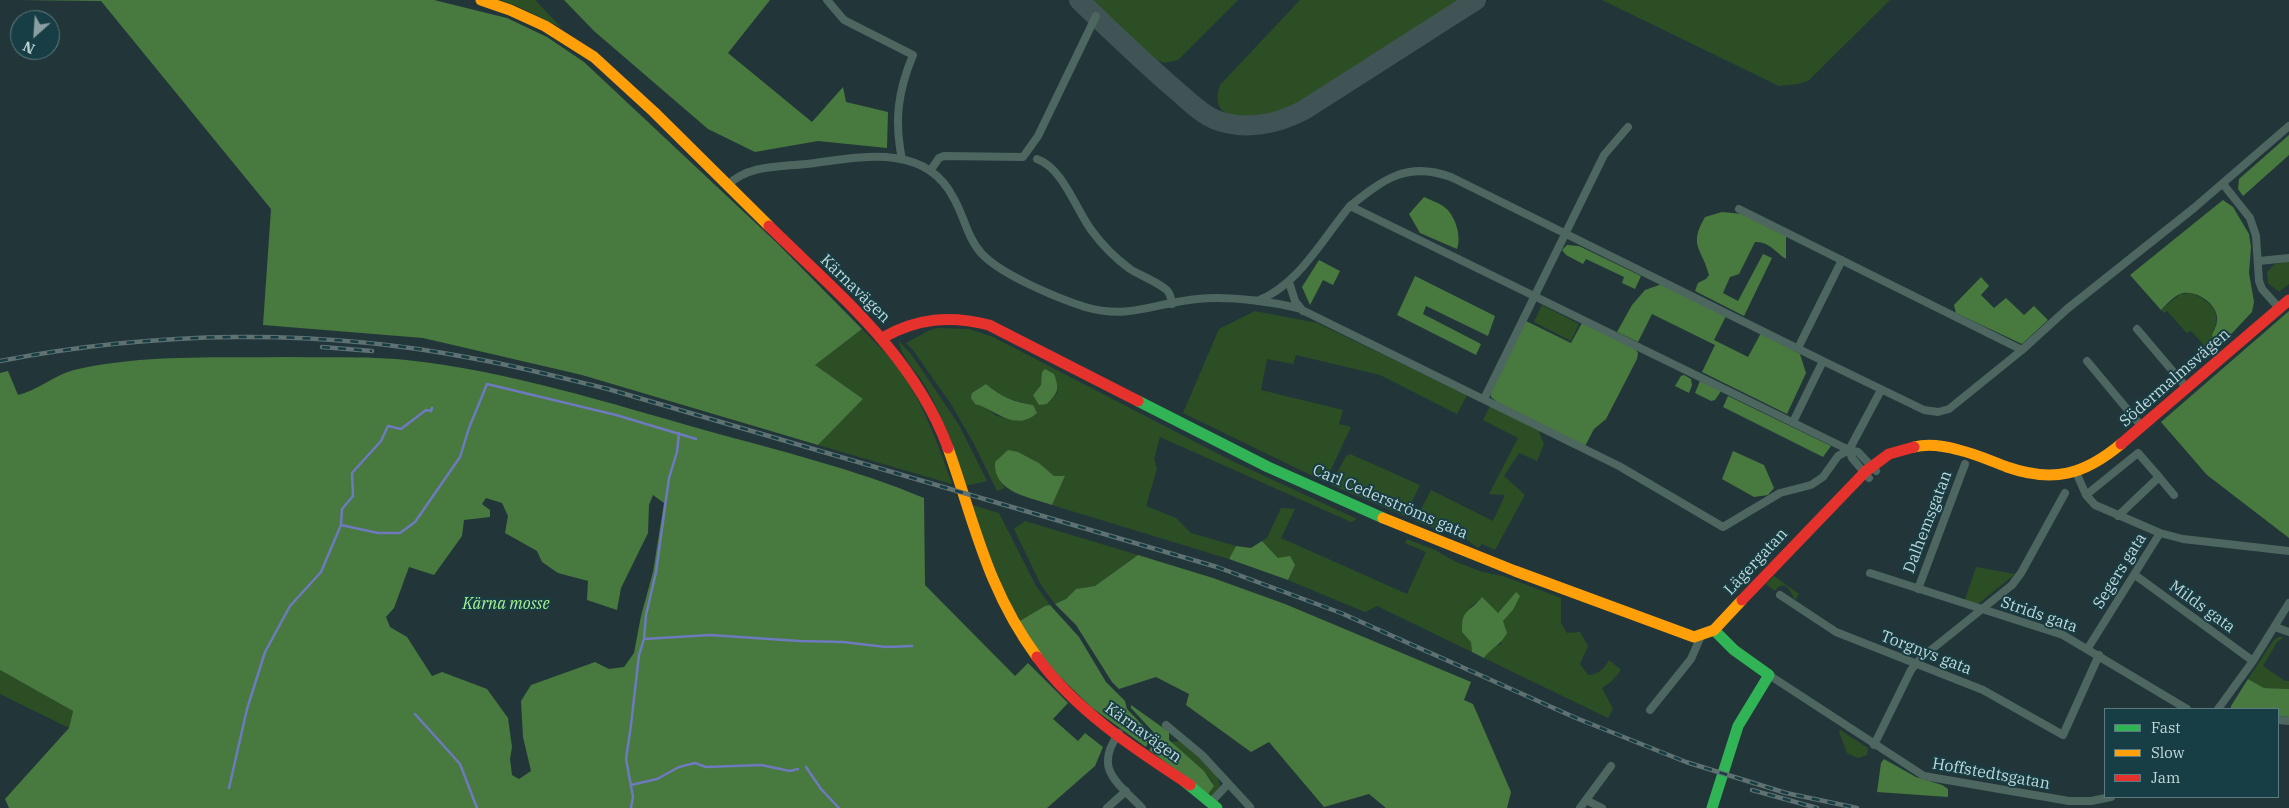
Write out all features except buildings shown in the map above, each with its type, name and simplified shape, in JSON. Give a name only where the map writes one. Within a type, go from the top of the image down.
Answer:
[{"type":"street","name":"Kärnavägen","points":[[481,0],[510,10],[545,26],[594,57],[728,185],[882,338],[921,390],[946,443],[988,572],[1012,622],[1045,669],[1080,704],[1190,785],[1214,805]]},
{"type":"street","points":[[827,0],[844,20],[914,55],[905,74],[898,101],[898,123],[902,159]]},
{"type":"street","points":[[930,171],[939,158],[944,156],[1022,157],[1038,136],[1096,16]]},
{"type":"street","points":[[1256,301],[1276,293],[1289,282],[1350,206],[1371,189],[1406,172],[1427,170],[1451,177],[1880,390],[1924,410],[1943,411],[1955,405],[2022,350],[2066,309],[2223,184],[2289,126]]},
{"type":"street","points":[[1484,398],[1604,154],[1628,127]]},
{"type":"street","points":[[728,185],[744,172],[763,169],[848,157],[902,159],[930,171],[943,182],[952,194],[966,228],[981,253],[1001,270],[1012,276],[1083,306],[1100,311],[1135,312],[1199,299],[1256,301],[1285,305],[1303,311],[1484,398],[1619,466],[1723,528],[1780,493],[1818,482],[1838,456],[1849,450],[1880,390]]},
{"type":"street","points":[[1037,159],[1050,166],[1057,174],[1090,230],[1103,246],[1134,272],[1165,288],[1169,293],[1172,304]]},
{"type":"street","points":[[2223,184],[2250,218],[2256,236],[2259,280],[2262,289],[2280,309]]},
{"type":"street","points":[[1350,206],[1849,450],[1858,452],[1870,472]]},
{"type":"street","points":[[1739,209],[2022,350]]},
{"type":"street","points":[[2259,261],[2289,258]]},
{"type":"street","points":[[1798,348],[1842,260]]},
{"type":"street","points":[[1289,282],[1296,301],[1303,311]]},
{"type":"street","name":"Södermalmsvägen","points":[[1919,445],[1943,444],[1959,448],[2029,474],[2047,476],[2076,472],[2094,464],[2113,452],[2289,300]]},
{"type":"street","name":"Carl Cederströms gata","points":[[882,338],[898,328],[932,319],[965,319],[989,325],[1268,467],[1343,502],[1464,551],[1679,633],[1694,637],[1701,636]]},
{"type":"street","points":[[2137,329],[2187,388]]},
{"type":"street","points":[[1793,422],[1823,361]]},
{"type":"street","points":[[2087,361],[2142,427]]},
{"type":"street","name":"Lägergatan","points":[[1714,630],[1822,517],[1870,472],[1919,445]]},
{"type":"street","points":[[2086,495],[2138,453],[2174,495]]},
{"type":"street","name":"Dalhemsgatan","points":[[1918,589],[1965,464]]},
{"type":"street","points":[[2076,472],[2086,495],[2095,505],[2160,534],[2183,540],[2289,551]]},
{"type":"street","points":[[2118,516],[2159,477]]},
{"type":"street","points":[[1650,710],[1691,659],[1701,636],[1714,630],[1734,650],[1768,675],[1874,744],[1916,663],[2016,579],[2064,493]]},
{"type":"street","name":"Segers gata","points":[[2088,648],[2160,534]]},
{"type":"street","name":"Strids gata","points":[[1870,574],[2055,632],[2088,648],[2185,708]]},
{"type":"street","name":"Milds gata","points":[[2135,575],[2253,661]]},
{"type":"street","name":"Torgnys gata","points":[[1780,595],[1836,632],[1983,690],[2063,735],[2099,655]]},
{"type":"street","points":[[2219,708],[2253,661],[2289,603]]},
{"type":"street","points":[[2275,627],[2289,632]]},
{"type":"street","points":[[1714,802],[1738,726],[1768,675]]},
{"type":"street","points":[[1166,725],[1202,755],[1250,808]]},
{"type":"street","points":[[1119,734],[1110,748],[1107,764],[1110,774],[1142,808]]},
{"type":"street","name":"Hoffstedtsgatan","points":[[1874,744],[1917,772],[1932,779],[2069,801],[2091,801],[2106,798]]},
{"type":"street","points":[[1580,808],[1611,766]]},
{"type":"street","points":[[1214,805],[1228,784]]},
{"type":"street","points":[[1107,808],[1126,791]]},
{"type":"street","points":[[1586,800],[1602,808]]},
{"type":"green space","points":[[19,0],[434,0],[507,18],[547,37],[584,62],[778,244],[862,329],[815,365],[863,399],[818,445],[582,375],[423,338],[263,325],[271,209],[101,1]]},
{"type":"green space","points":[[500,0],[535,0],[562,28],[517,6]]},
{"type":"green space","points":[[564,0],[770,0],[728,53],[812,122],[843,87],[846,102],[888,112],[887,148],[818,141],[755,152],[708,129],[594,31]]},
{"type":"green space","points":[[1092,0],[1238,0],[1178,60],[1164,63],[1151,57]]},
{"type":"green space","points":[[1300,0],[1463,0],[1303,103],[1263,115],[1233,116],[1223,111],[1218,101],[1220,85]]},
{"type":"green space","points":[[1602,0],[1890,0],[1808,81],[1779,86]]},
{"type":"green space","points":[[2289,135],[2289,155],[2243,196],[2238,189],[2239,179]]},
{"type":"green space","points":[[1424,197],[1443,206],[1451,214],[1458,232],[1457,249],[1420,233],[1409,214]]},
{"type":"green space","points":[[2223,200],[2233,207],[2249,234],[2251,247],[2249,273],[2254,302],[2252,312],[2219,347],[2214,342],[2212,335],[2217,314],[2210,303],[2198,295],[2186,293],[2172,299],[2161,310],[2130,275]]},
{"type":"green space","points":[[1722,212],[1743,214],[1786,236],[1786,259],[1768,245],[1755,242],[1739,274],[1730,277],[1723,293],[1738,301],[1763,254],[1772,258],[1744,316],[1695,291],[1698,283],[1709,275],[1698,247],[1697,235],[1705,217]]},
{"type":"green space","points":[[1567,245],[1579,246],[1641,276],[1635,289],[1622,283],[1624,277],[1586,259],[1583,264],[1566,255],[1562,250]]},
{"type":"green space","points":[[1319,260],[1340,271],[1333,285],[1323,280],[1310,305],[1302,287]]},
{"type":"green space","points":[[2289,261],[2289,284],[2279,292],[2268,283],[2267,272],[2275,264]]},
{"type":"green space","points":[[1415,276],[1495,316],[1488,336],[1426,306],[1423,314],[1481,344],[1476,355],[1397,315]]},
{"type":"green space","points":[[1981,277],[1989,286],[1981,295],[1994,308],[2006,298],[2024,315],[2034,306],[2048,320],[2022,344],[1956,313],[1954,305]]},
{"type":"green space","points":[[1662,284],[1726,316],[1714,340],[1748,357],[1761,333],[1800,354],[1806,373],[1787,414],[1702,372],[1715,345],[1652,314],[1638,342],[1617,332],[1632,305],[1645,290]]},
{"type":"green space","points":[[2193,293],[2211,305],[2216,314],[2212,335],[2214,342],[2219,347],[2212,354],[2191,331],[2187,333],[2167,311],[2164,313],[2161,310],[2180,294]]},
{"type":"green space","points":[[1542,305],[1579,324],[1571,341],[1534,322]]},
{"type":"green space","points":[[1255,311],[1317,323],[1467,395],[1457,414],[1380,375],[1296,355],[1293,364],[1267,359],[1261,390],[1343,410],[1339,424],[1351,427],[1325,482],[1183,413],[1219,329]]},
{"type":"green space","points":[[2289,311],[2289,538],[2207,475],[2161,422]]},
{"type":"green space","points":[[1526,321],[1571,343],[1582,323],[1635,348],[1638,353],[1637,359],[1606,419],[1594,429],[1585,446],[1497,402],[1491,397],[1490,392]]},
{"type":"green space","points":[[937,328],[969,329],[993,337],[1230,460],[1357,519],[1351,522],[1160,437],[1154,459],[1157,469],[1146,506],[1176,518],[1191,533],[1236,546],[1229,559],[1052,505],[1065,476],[1054,476],[1039,463],[1018,452],[997,476],[1005,488],[997,491],[973,442],[951,404],[906,343]],"holes":[[[986,384],[1008,398],[1033,405],[1018,421],[997,416],[983,406]],[[1041,385],[1058,386],[1057,393],[1047,404],[1033,395]]]},
{"type":"green space","points":[[862,329],[890,358],[908,382],[930,425],[952,484],[818,445],[863,399],[814,365]]},
{"type":"green space","points":[[899,341],[911,354],[959,425],[987,481],[965,486],[934,403],[928,390],[904,356]]},
{"type":"green space","name":"Kärna mosse","points":[[206,357],[346,357],[406,360],[445,365],[558,389],[817,461],[871,478],[924,498],[925,585],[1015,676],[1028,663],[1068,703],[1053,719],[1078,741],[1085,733],[1103,747],[1095,766],[1047,808],[9,808],[5,799],[69,728],[73,711],[0,670],[0,373],[8,371],[18,395],[33,390],[67,372],[126,361]],"holes":[[[653,495],[664,503],[653,572],[641,616],[634,653],[624,667],[609,669],[595,662],[531,685],[521,701],[523,737],[531,771],[519,779],[512,775],[510,759],[512,747],[508,718],[487,689],[442,672],[432,676],[407,637],[390,627],[386,617],[394,608],[409,567],[434,575],[462,536],[464,520],[490,517],[490,510],[482,504],[486,498],[502,503],[508,516],[505,533],[537,551],[542,562],[558,573],[588,581],[587,600],[617,610],[621,588],[648,533],[649,505]]]},
{"type":"green space","points":[[1045,369],[1054,374],[1057,390],[1054,397],[1047,404],[1039,405],[1033,395],[1041,385],[1042,372]]},
{"type":"green space","points":[[1684,375],[1691,379],[1692,385],[1689,393],[1675,386],[1681,376]]},
{"type":"green space","points":[[1700,381],[1721,391],[1715,400],[1711,401],[1695,393]]},
{"type":"green space","points":[[986,384],[1008,398],[1033,405],[1037,413],[1029,419],[1013,420],[975,404],[971,398],[972,393]]},
{"type":"green space","points":[[1728,396],[1831,446],[1823,457],[1723,407]]},
{"type":"green space","points":[[1490,406],[1538,430],[1544,444],[1537,461],[1519,453],[1504,476],[1525,495],[1495,550],[1482,544],[1478,548],[1467,540],[1415,521],[1431,490],[1493,521],[1505,495],[1489,494],[1518,438],[1483,420]]},
{"type":"green space","points":[[1008,450],[1018,452],[1039,463],[1054,476],[1065,476],[1052,505],[1014,492],[1000,481],[996,472],[995,462]]},
{"type":"green space","points":[[1733,451],[1764,465],[1774,488],[1768,495],[1754,497],[1722,479]]},
{"type":"green space","points":[[1350,454],[1420,485],[1405,516],[1331,485],[1346,456]]},
{"type":"green space","points":[[972,505],[999,513],[1036,586],[1050,605],[1018,622],[993,569]]},
{"type":"green space","points":[[1281,508],[1295,509],[1281,538],[1407,594],[1426,552],[1405,543],[1407,539],[1482,572],[1503,576],[1561,598],[1561,623],[1567,633],[1580,632],[1588,646],[1580,664],[1588,675],[1601,671],[1609,660],[1621,670],[1612,681],[1602,688],[1613,709],[1608,718],[1484,658],[1491,648],[1501,644],[1503,621],[1513,610],[1516,592],[1498,613],[1479,601],[1470,607],[1472,652],[1377,606],[1365,612],[1288,580],[1295,565],[1278,558],[1262,541],[1267,538]]},
{"type":"green space","points":[[1025,521],[1138,555],[1095,586],[1076,589],[1066,599],[1055,604],[1041,585],[1014,529]]},
{"type":"green space","points":[[1262,541],[1278,558],[1290,556],[1295,565],[1288,580],[1229,559],[1236,546],[1251,548]]},
{"type":"green space","points":[[1138,555],[1213,578],[1285,604],[1471,682],[1464,700],[1473,704],[1511,792],[1507,808],[1386,808],[1369,794],[1324,807],[1269,742],[1251,752],[1186,705],[1189,694],[1156,677],[1119,689],[1112,682],[1076,625],[1055,604],[1066,599],[1076,589],[1095,586]]},
{"type":"green space","points":[[1976,567],[2015,574],[1978,604],[1965,600]]},
{"type":"green space","points":[[1774,576],[1799,594],[1795,600],[1789,589],[1784,585],[1778,587],[1775,591],[1766,584]]},
{"type":"green space","points":[[1516,592],[1520,596],[1513,610],[1503,621],[1507,633],[1504,638],[1484,658],[1472,652],[1471,642],[1462,632],[1463,619],[1467,611],[1482,597],[1498,613]]},
{"type":"green space","points":[[1050,605],[1079,637],[1106,682],[1125,701],[1127,709],[1152,735],[1146,747],[1091,707],[1052,669],[1018,622]]},
{"type":"green space","points":[[2278,637],[2284,637],[2277,642],[2263,666],[2285,681],[2289,681],[2289,689],[2264,688],[2248,679],[2273,641]]},
{"type":"green space","points":[[0,670],[73,711],[69,728],[0,694]]},
{"type":"green space","points":[[2248,679],[2264,688],[2289,689],[2289,717],[2279,716],[2279,708],[2231,708]]},
{"type":"green space","points":[[1131,705],[1169,732],[1169,740],[1204,771],[1214,786],[1208,794],[1149,750],[1156,741],[1156,735],[1131,708]]},
{"type":"green space","points":[[1840,730],[1868,748],[1867,755],[1858,758],[1847,753]]},
{"type":"green space","points":[[1180,741],[1211,768],[1216,775],[1220,787],[1211,797],[1208,794],[1213,783],[1204,771],[1171,742]]},
{"type":"green space","points":[[1884,759],[1916,777],[1942,785],[1948,789],[1948,797],[1877,792],[1881,763]]},
{"type":"waterway","points":[[341,525],[378,533],[400,533],[415,522],[460,457],[469,428],[487,384],[616,415],[696,439]]},
{"type":"waterway","points":[[229,788],[247,709],[265,652],[290,606],[321,572],[341,525],[342,509],[353,496],[352,473],[381,441],[388,426],[401,429],[426,410],[431,411],[432,408]]},
{"type":"waterway","points":[[644,639],[646,615],[656,572],[669,478],[677,452],[679,433]]},
{"type":"waterway","points":[[631,808],[633,797],[626,759],[639,655],[644,639],[710,635],[843,642],[886,647],[912,646]]},
{"type":"waterway","points":[[415,714],[460,764],[477,808]]},
{"type":"waterway","points":[[631,785],[657,779],[679,767],[695,763],[706,767],[761,765],[790,771],[798,769]]},
{"type":"waterway","points":[[806,767],[821,789],[839,808]]},
{"type":"taxiway","points":[[1079,0],[1139,58],[1200,111],[1216,120],[1238,125],[1272,122],[1304,110],[1476,0]]},
{"type":"railway","points":[[0,361],[58,351],[176,339],[295,338],[413,348],[488,361],[557,376],[608,389],[1217,567],[1341,613],[1576,718],[1686,762],[1786,793],[1857,808]]},
{"type":"railway","points":[[322,347],[372,351]]},
{"type":"railway","points":[[1752,790],[1817,808]]},
{"type":"traffic: fast","points":[[1138,401],[1268,467],[1383,518]]},
{"type":"traffic: fast","points":[[1712,808],[1738,726],[1769,675],[1734,650],[1714,630]]},
{"type":"traffic: fast","points":[[1184,781],[1217,808]]},
{"type":"traffic: slow","points":[[481,0],[510,10],[545,26],[594,57],[654,112],[769,226]]},
{"type":"traffic: slow","points":[[1914,447],[1931,445],[1948,447],[2024,472],[2054,475],[2081,469],[2094,463],[2121,444]]},
{"type":"traffic: slow","points":[[948,448],[994,581],[1020,632],[1037,657]]},
{"type":"traffic: slow","points":[[1383,518],[1515,571],[1694,637],[1714,630],[1742,600]]},
{"type":"traffic: jam","points":[[769,226],[847,301],[894,355],[915,383],[933,415],[948,448]]},
{"type":"traffic: jam","points":[[2121,444],[2289,300]]},
{"type":"traffic: jam","points":[[882,338],[908,326],[934,320],[961,320],[989,325],[1138,401]]},
{"type":"traffic: jam","points":[[1742,600],[1866,471],[1889,454],[1914,447]]},
{"type":"traffic: jam","points":[[1037,657],[1053,677],[1088,712],[1128,743],[1190,785]]}]
